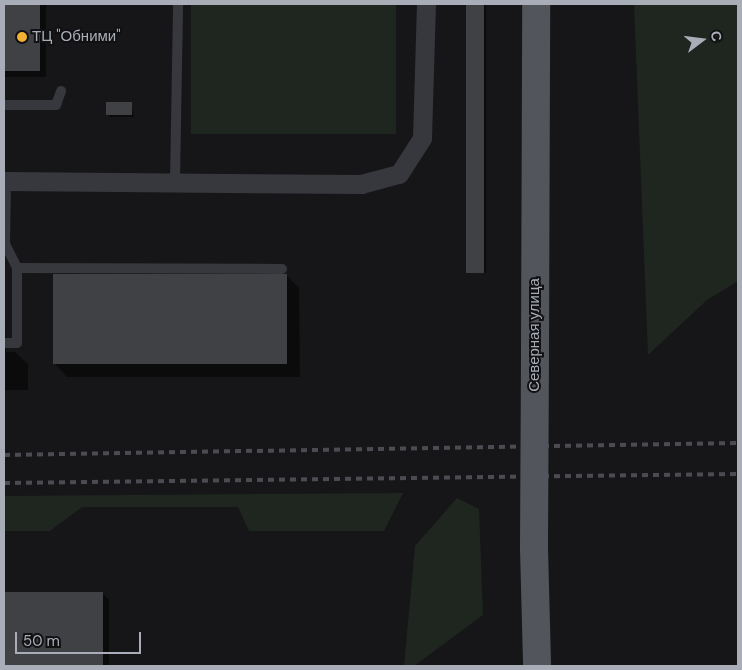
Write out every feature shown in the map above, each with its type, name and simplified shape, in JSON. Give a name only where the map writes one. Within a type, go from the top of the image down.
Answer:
[{"type":"main road","name":"Северная улица","points":[[536,4],[534,548],[537,666]]},
{"type":"street","points":[[5,182],[175,181],[361,184],[399,174],[422,138],[426,4]]},
{"type":"lane","points":[[175,181],[178,4]]},
{"type":"lane","points":[[4,105],[56,105],[61,91]]},
{"type":"lane","points":[[4,343],[17,343],[16,268],[5,244],[5,182]]},
{"type":"lane","points":[[16,268],[282,269]]},
{"type":"shaded area","points":[[191,4],[396,4],[396,134],[191,134]]},
{"type":"shaded area","points":[[634,4],[738,4],[738,281],[707,300],[648,355]]},
{"type":"shaded area","points":[[403,493],[384,531],[249,531],[238,507],[82,507],[50,531],[4,531],[4,496]]},
{"type":"shaded area","points":[[457,498],[479,509],[483,615],[414,666],[404,666],[415,546]]},
{"type":"building","name":"ТЦ \"Обними\"","points":[[4,4],[40,4],[40,71],[4,71]]},
{"type":"building","points":[[466,4],[484,4],[484,273],[466,273]]},
{"type":"building","points":[[106,102],[132,102],[132,115],[106,115]]},
{"type":"building","points":[[53,274],[287,274],[287,364],[53,364]]},
{"type":"building","points":[[4,592],[103,592],[103,666],[4,666]]},
{"type":"railway","points":[[4,455],[738,443]]},
{"type":"railway","points":[[4,483],[738,474]]},
{"type":"place","name":"ТЦ \"Обними\"","points":[[22,37]]}]
